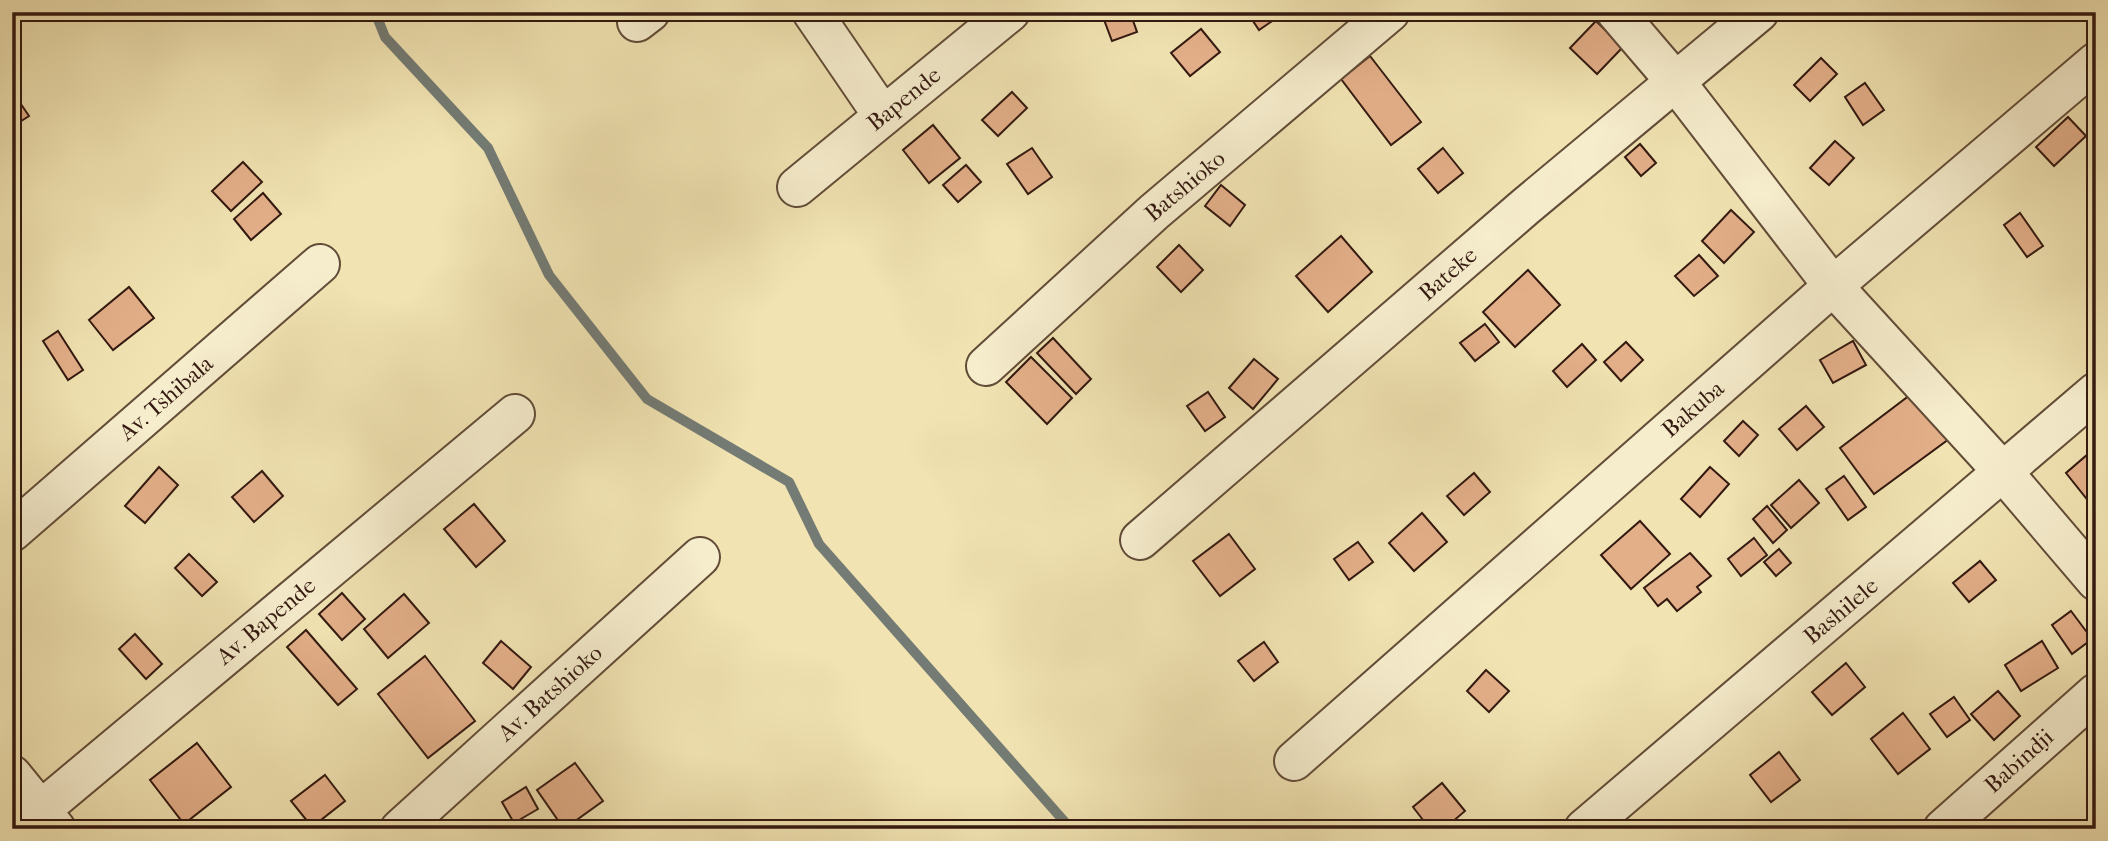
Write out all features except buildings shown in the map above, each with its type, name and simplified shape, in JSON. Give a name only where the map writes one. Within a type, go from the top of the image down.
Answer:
[{"type":"street","points":[[812,12],[883,116]]},
{"type":"street","name":"Bapende","points":[[797,187],[1010,12]]},
{"type":"street","name":"Batshioko","points":[[986,366],[1154,212],[1391,12]]},
{"type":"street","points":[[1616,12],[1675,81],[1833,286],[2004,473],[2096,581]]},
{"type":"street","name":"Bateke","points":[[1140,540],[1759,12]]},
{"type":"street","name":"Bakuba","points":[[1294,761],[1833,286],[2096,62]]},
{"type":"street","name":"Av. Tshibala","points":[[12,532],[320,264]]},
{"type":"street","name":"Bashilele","points":[[1584,829],[2096,392]]},
{"type":"street","name":"Av. Bapende","points":[[38,822],[515,414]]},
{"type":"street","name":"Av. Batshioko","points":[[400,829],[701,557]]},
{"type":"street","name":"Babindji","points":[[1943,829],[2096,694]]},
{"type":"street","points":[[12,775],[38,822]]},
{"type":"waterway","points":[[375,12],[385,37],[488,148],[549,275],[647,399],[789,482],[819,544],[1071,829]]}]
